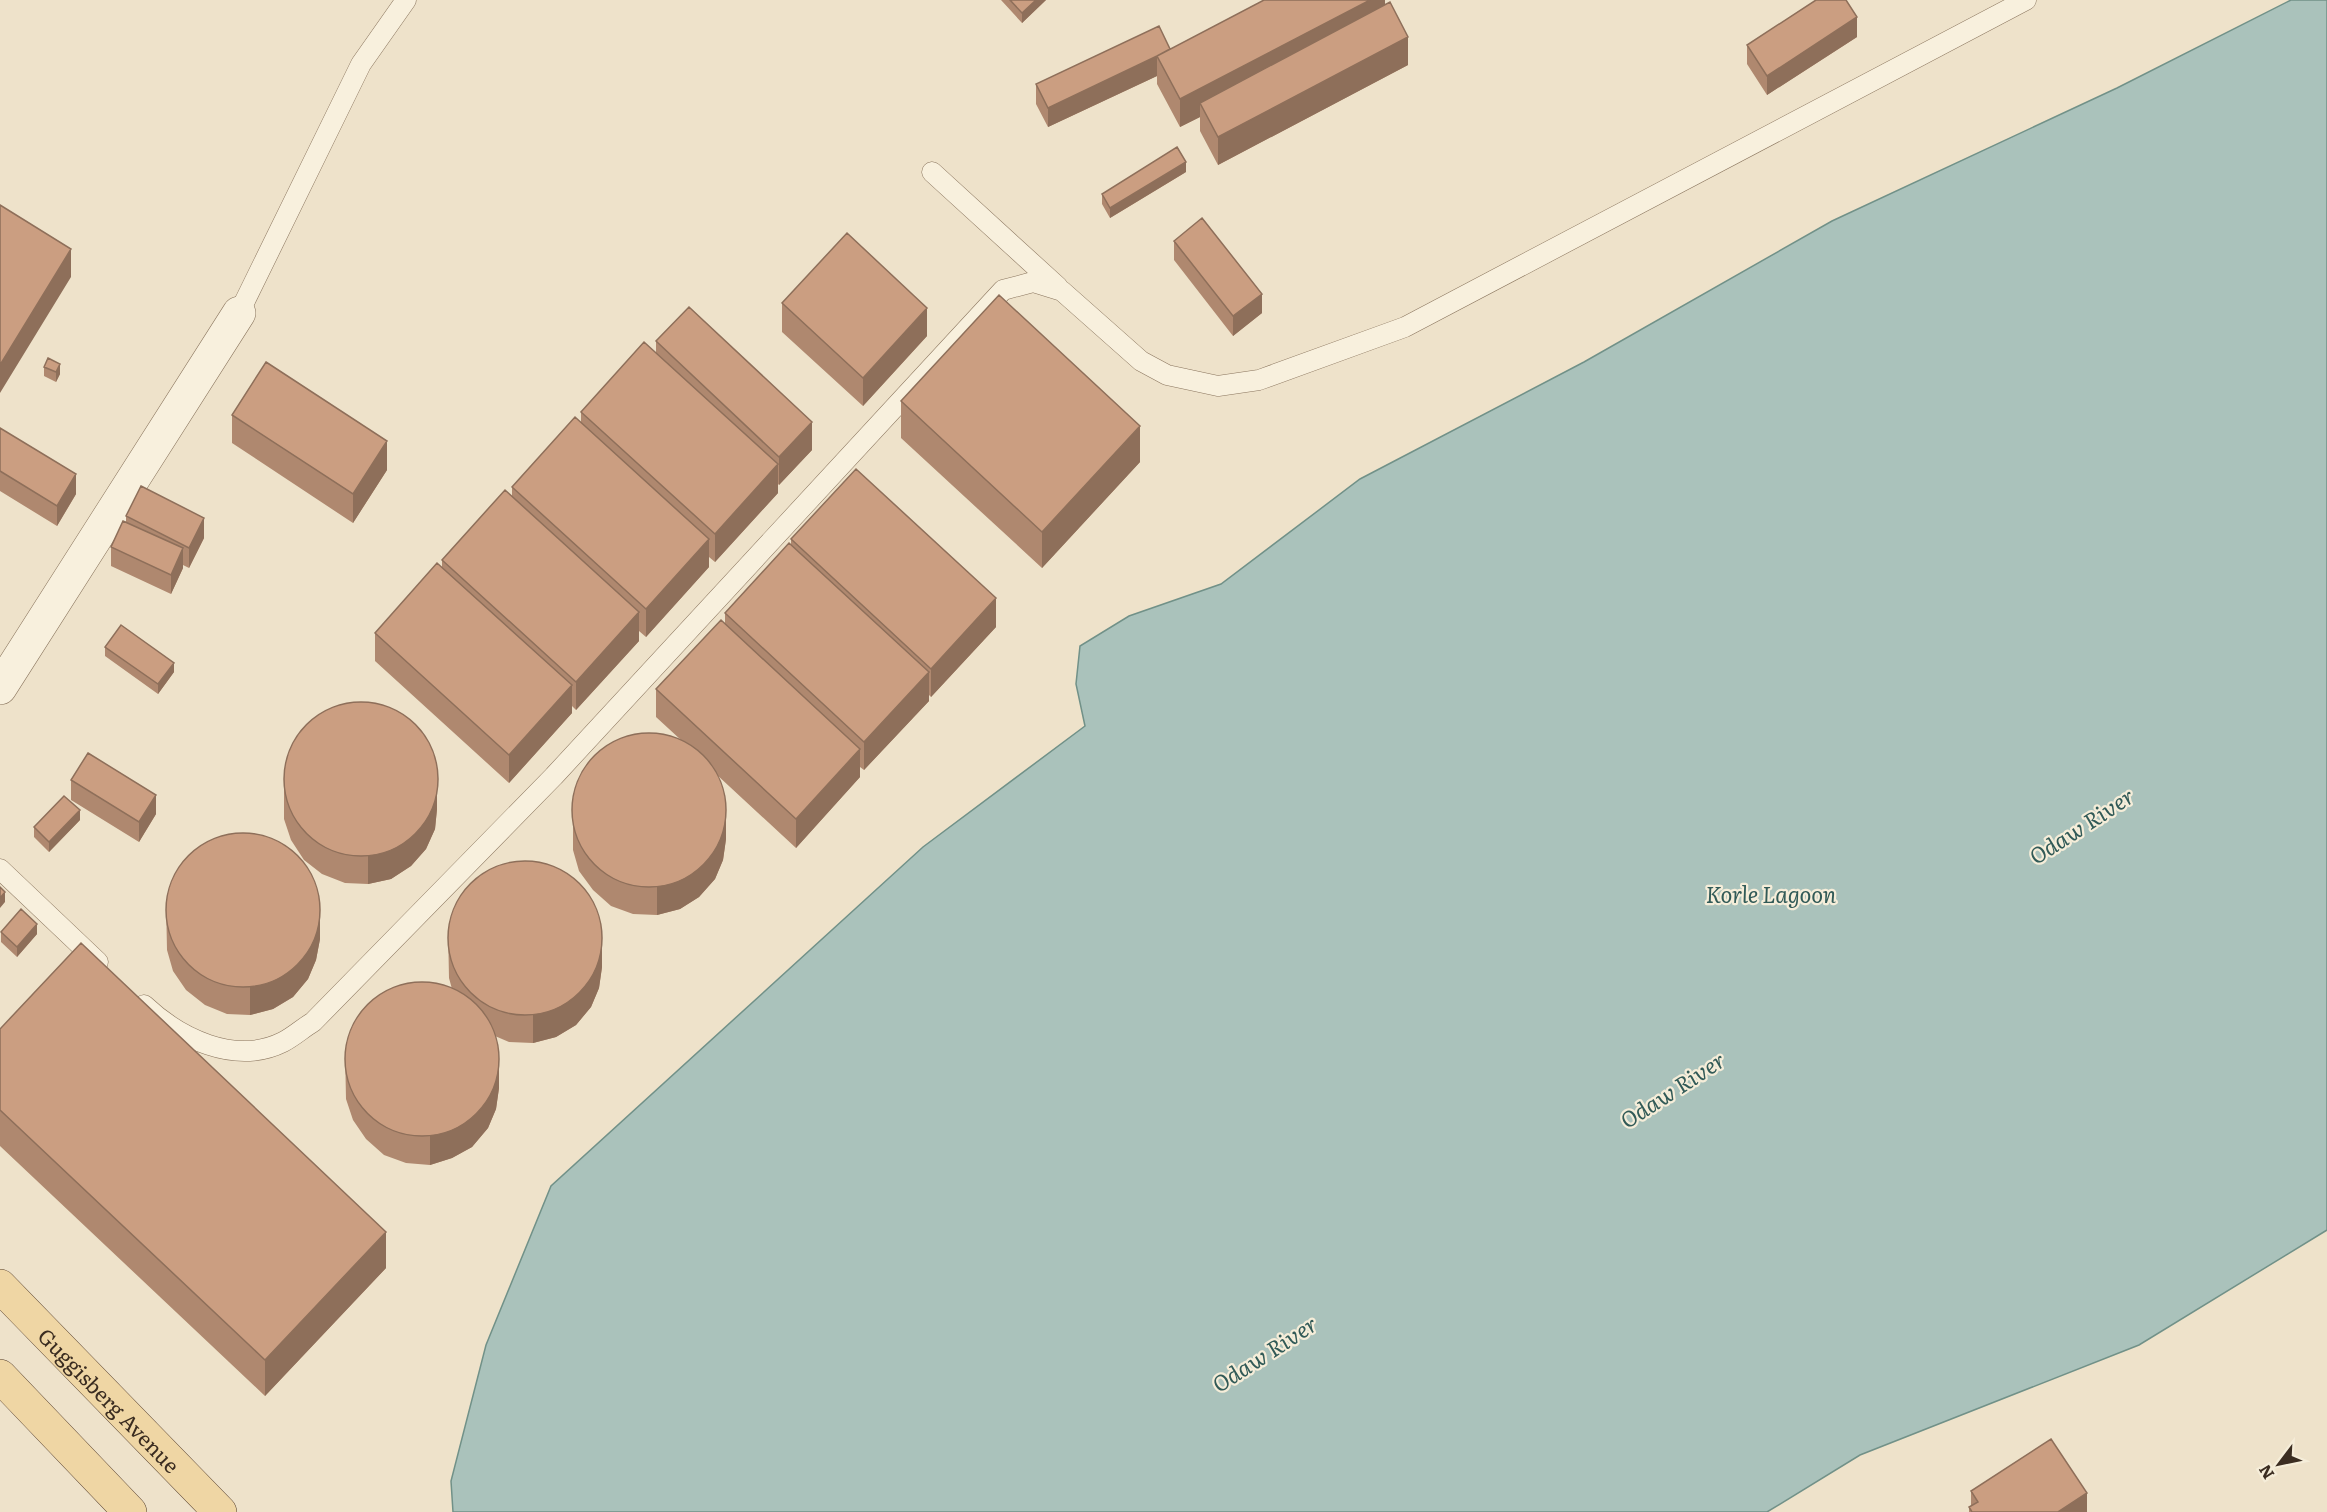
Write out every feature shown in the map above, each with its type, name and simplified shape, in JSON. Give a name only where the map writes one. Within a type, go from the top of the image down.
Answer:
[{"type":"main road","name":"Guggisberg Avenue","points":[[0,1286],[220,1512]]},
{"type":"main road","points":[[0,1376],[130,1512]]},
{"type":"street","points":[[0,688],[239,313]]},
{"type":"lane","points":[[239,313],[361,64],[406,0]]},
{"type":"lane","points":[[932,172],[1141,361],[1167,375],[1218,386],[1259,380],[1405,327],[2026,0]]},
{"type":"lane","points":[[129,991],[155,1015],[196,1042],[241,1052],[281,1043],[313,1022],[554,776],[1003,290],[1033,282],[1062,291]]},
{"type":"lane","points":[[0,869],[112,975]]},
{"type":"water","name":"Korle Lagoon","points":[[2291,0],[2327,0],[2327,1230],[2139,1345],[1860,1455],[1767,1512],[453,1512],[451,1481],[486,1345],[551,1186],[923,847],[1085,726],[1076,684],[1080,646],[1129,616],[1221,584],[1360,479],[1584,362],[1832,221],[2117,88]]},
{"type":"building","points":[[1010,0],[1036,0],[1022,13]]},
{"type":"building","points":[[1264,0],[1370,0],[1180,99],[1157,56]]},
{"type":"building","points":[[1816,0],[1846,0],[1857,17],[1767,76],[1747,45]]},
{"type":"building","points":[[1390,2],[1408,37],[1218,137],[1200,103]]},
{"type":"building","points":[[1159,26],[1170,49],[1048,108],[1036,84]]},
{"type":"building","points":[[1177,147],[1186,162],[1110,208],[1102,194]]},
{"type":"building","points":[[0,205],[71,249],[0,365]]},
{"type":"building","points":[[1202,218],[1262,294],[1233,316],[1174,241]]},
{"type":"building","points":[[847,233],[927,308],[863,378],[782,303]]},
{"type":"building","points":[[999,295],[1140,426],[1042,532],[901,401]]},
{"type":"building","points":[[689,307],[812,422],[779,457],[656,341]]},
{"type":"building","points":[[644,342],[778,464],[715,534],[581,412]]},
{"type":"building","points":[[48,358],[60,364],[56,372],[44,367]]},
{"type":"building","points":[[266,362],[387,441],[353,494],[232,415]]},
{"type":"building","points":[[575,417],[709,539],[646,609],[512,487]]},
{"type":"building","points":[[0,428],[76,474],[57,506],[0,471]]},
{"type":"building","points":[[856,469],[996,598],[931,669],[791,539]]},
{"type":"building","points":[[141,486],[204,518],[189,548],[126,516]]},
{"type":"building","points":[[505,490],[639,612],[576,682],[442,560]]},
{"type":"building","points":[[123,521],[183,548],[171,575],[111,547]]},
{"type":"building","points":[[789,543],[929,672],[864,742],[725,613]]},
{"type":"building","points":[[437,563],[572,685],[509,755],[375,633]]},
{"type":"building","points":[[721,620],[860,749],[796,819],[656,689]]},
{"type":"building","points":[[121,625],[174,663],[158,684],[105,647]]},
{"type":"building","points":[[361,702],[390,708],[404,715],[415,725],[425,736],[432,750],[438,779],[432,808],[425,822],[415,833],[404,843],[390,850],[361,856],[332,850],[318,843],[307,833],[297,822],[290,808],[284,779],[290,750],[297,736],[307,725],[318,715],[332,708]]},
{"type":"building","points":[[649,733],[678,739],[692,746],[703,756],[713,767],[720,781],[726,810],[720,839],[713,853],[703,864],[692,874],[678,881],[649,887],[620,881],[606,874],[595,864],[585,853],[578,839],[572,810],[578,781],[585,767],[595,756],[606,746],[620,739]]},
{"type":"building","points":[[88,753],[156,795],[139,822],[71,780]]},
{"type":"building","points":[[64,796],[80,810],[49,842],[34,827]]},
{"type":"building","points":[[243,833],[272,839],[286,846],[297,856],[307,867],[314,881],[320,910],[314,939],[307,953],[297,964],[286,974],[272,981],[243,987],[214,981],[200,974],[189,964],[179,953],[172,939],[166,910],[172,881],[179,867],[189,856],[200,846],[214,839]]},
{"type":"building","points":[[525,861],[554,867],[568,874],[579,884],[589,895],[596,909],[602,938],[596,967],[589,981],[579,992],[568,1002],[554,1009],[525,1015],[496,1009],[482,1002],[471,992],[461,981],[454,967],[448,938],[454,909],[461,895],[471,884],[482,874],[496,867]]},
{"type":"building","points":[[0,887],[5,892],[0,898]]},
{"type":"building","points":[[21,909],[37,924],[17,947],[1,932]]},
{"type":"building","points":[[81,943],[386,1232],[265,1360],[0,1110],[0,1029]]},
{"type":"building","points":[[422,982],[451,988],[465,995],[476,1005],[486,1016],[493,1030],[499,1059],[493,1088],[486,1102],[476,1113],[465,1123],[451,1130],[422,1136],[393,1130],[379,1123],[368,1113],[358,1102],[351,1088],[345,1059],[351,1030],[358,1016],[368,1005],[379,995],[393,988]]},
{"type":"building","points":[[2051,1439],[2087,1493],[2058,1512],[1972,1512],[1969,1507],[1978,1502],[1971,1491]]},
{"type":"water label","name":"Odaw River","points":[[2081,825]]},
{"type":"water label","name":"Odaw River","points":[[1672,1089]]},
{"type":"water label","name":"Odaw River","points":[[1264,1353]]}]
